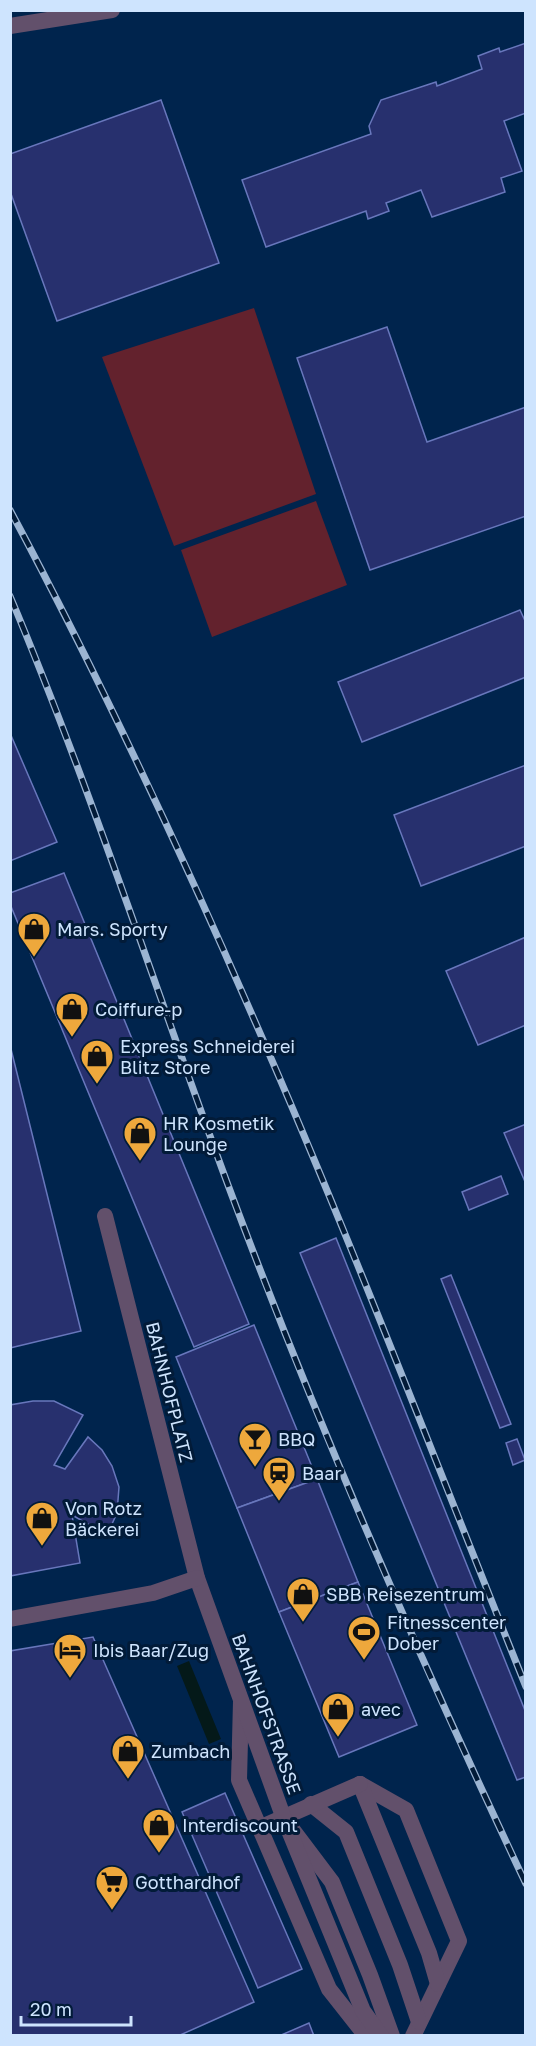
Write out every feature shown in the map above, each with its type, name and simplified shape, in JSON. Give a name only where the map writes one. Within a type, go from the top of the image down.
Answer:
[{"type":"street","points":[[10,26],[111,10]]},
{"type":"street","name":"BAHNHOFPLATZ","points":[[105,1216],[197,1578]]},
{"type":"street","points":[[10,1619],[153,1593],[197,1578]]},
{"type":"street","name":"BAHNHOFSTRASSE","points":[[197,1578],[283,1816],[363,2011],[381,2036]]},
{"type":"street","points":[[241,1700],[239,1780],[329,1989],[366,2036]]},
{"type":"street","points":[[259,1828],[360,1784]]},
{"type":"street","points":[[360,1784],[406,1810],[459,1941],[416,2029]]},
{"type":"street","points":[[360,1784],[429,1953],[438,1984]]},
{"type":"street","points":[[311,1804],[346,1832],[400,1965],[416,2029]]},
{"type":"street","points":[[283,1816],[332,1882],[392,2036]]},
{"type":"shaded area","points":[[254,308],[316,494],[174,546],[102,357]]},
{"type":"shaded area","points":[[316,501],[347,585],[212,637],[181,550]]},
{"type":"shaded area","points":[[189,1661],[221,1739],[209,1744],[177,1666]]},
{"type":"building","points":[[526,43],[526,113],[504,121],[522,171],[501,178],[505,192],[432,217],[421,190],[386,203],[389,211],[368,219],[366,211],[266,247],[242,180],[371,134],[369,126],[381,100],[436,82],[437,86],[482,69],[478,56],[499,48],[500,52]]},
{"type":"building","points":[[161,100],[219,263],[57,321],[10,191],[10,154]]},
{"type":"building","points":[[387,327],[427,442],[526,407],[526,516],[370,570],[297,358]]},
{"type":"building","points":[[520,610],[526,623],[526,677],[362,742],[338,682]]},
{"type":"building","points":[[10,733],[57,842],[10,861]]},
{"type":"building","points":[[526,765],[526,846],[421,886],[394,815]]},
{"type":"building","points":[[64,873],[249,1324],[194,1347],[10,904],[10,893]]},
{"type":"building","points":[[526,937],[526,1025],[478,1045],[446,971]]},
{"type":"building","points":[[10,1045],[81,1331],[10,1348]]},
{"type":"building","points":[[526,1124],[526,1184],[504,1133]]},
{"type":"building","points":[[501,1176],[508,1194],[469,1210],[462,1192]]},
{"type":"building","points":[[336,1238],[526,1713],[526,1777],[517,1780],[300,1253]]},
{"type":"building","points":[[451,1275],[511,1424],[500,1428],[441,1279]]},
{"type":"building","points":[[254,1325],[317,1479],[237,1508],[176,1357]]},
{"type":"building","points":[[33,1401],[54,1401],[83,1415],[54,1465],[65,1469],[88,1437],[102,1450],[112,1466],[119,1487],[117,1513],[107,1535],[72,1515],[80,1563],[10,1576],[10,1405]]},
{"type":"building","points":[[517,1439],[525,1460],[513,1465],[506,1443]]},
{"type":"building","points":[[317,1479],[358,1582],[279,1612],[237,1508]]},
{"type":"building","points":[[358,1582],[417,1725],[339,1757],[279,1612]]},
{"type":"building","name":"Gotthardhof","points":[[93,1637],[254,2002],[178,2036],[10,2036],[10,1651]]},
{"type":"building","points":[[225,1793],[302,1969],[258,1988],[182,1812]]},
{"type":"building","points":[[309,2023],[314,2036],[279,2036]]},
{"type":"railway","points":[[10,510],[75,635],[136,761],[253,1017],[358,1267],[526,1687]]},
{"type":"railway","points":[[10,596],[68,742],[228,1185],[296,1362],[407,1625],[526,1884]]},
{"type":"place","name":"Mars. Sporty","points":[[34,958]]},
{"type":"place","name":"Coiffure-p","points":[[72,1038]]},
{"type":"place","name":"Express Schneiderei Blitz Store","points":[[97,1085]]},
{"type":"place","name":"HR Kosmetik Lounge","points":[[140,1162]]},
{"type":"place","name":"BBQ","points":[[255,1468]]},
{"type":"place","name":"Baar","points":[[279,1502]]},
{"type":"place","name":"Von Rotz Bäckerei","points":[[42,1547]]},
{"type":"place","name":"SBB Reisezentrum","points":[[303,1623]]},
{"type":"place","name":"Fitnesscenter Dober","points":[[364,1661]]},
{"type":"place","name":"Ibis Baar/Zug","points":[[70,1679]]},
{"type":"place","name":"avec","points":[[338,1738]]},
{"type":"place","name":"Zumbach","points":[[128,1780]]},
{"type":"place","name":"Interdiscount","points":[[159,1854]]},
{"type":"place","name":"Gotthardhof","points":[[112,1911]]}]
